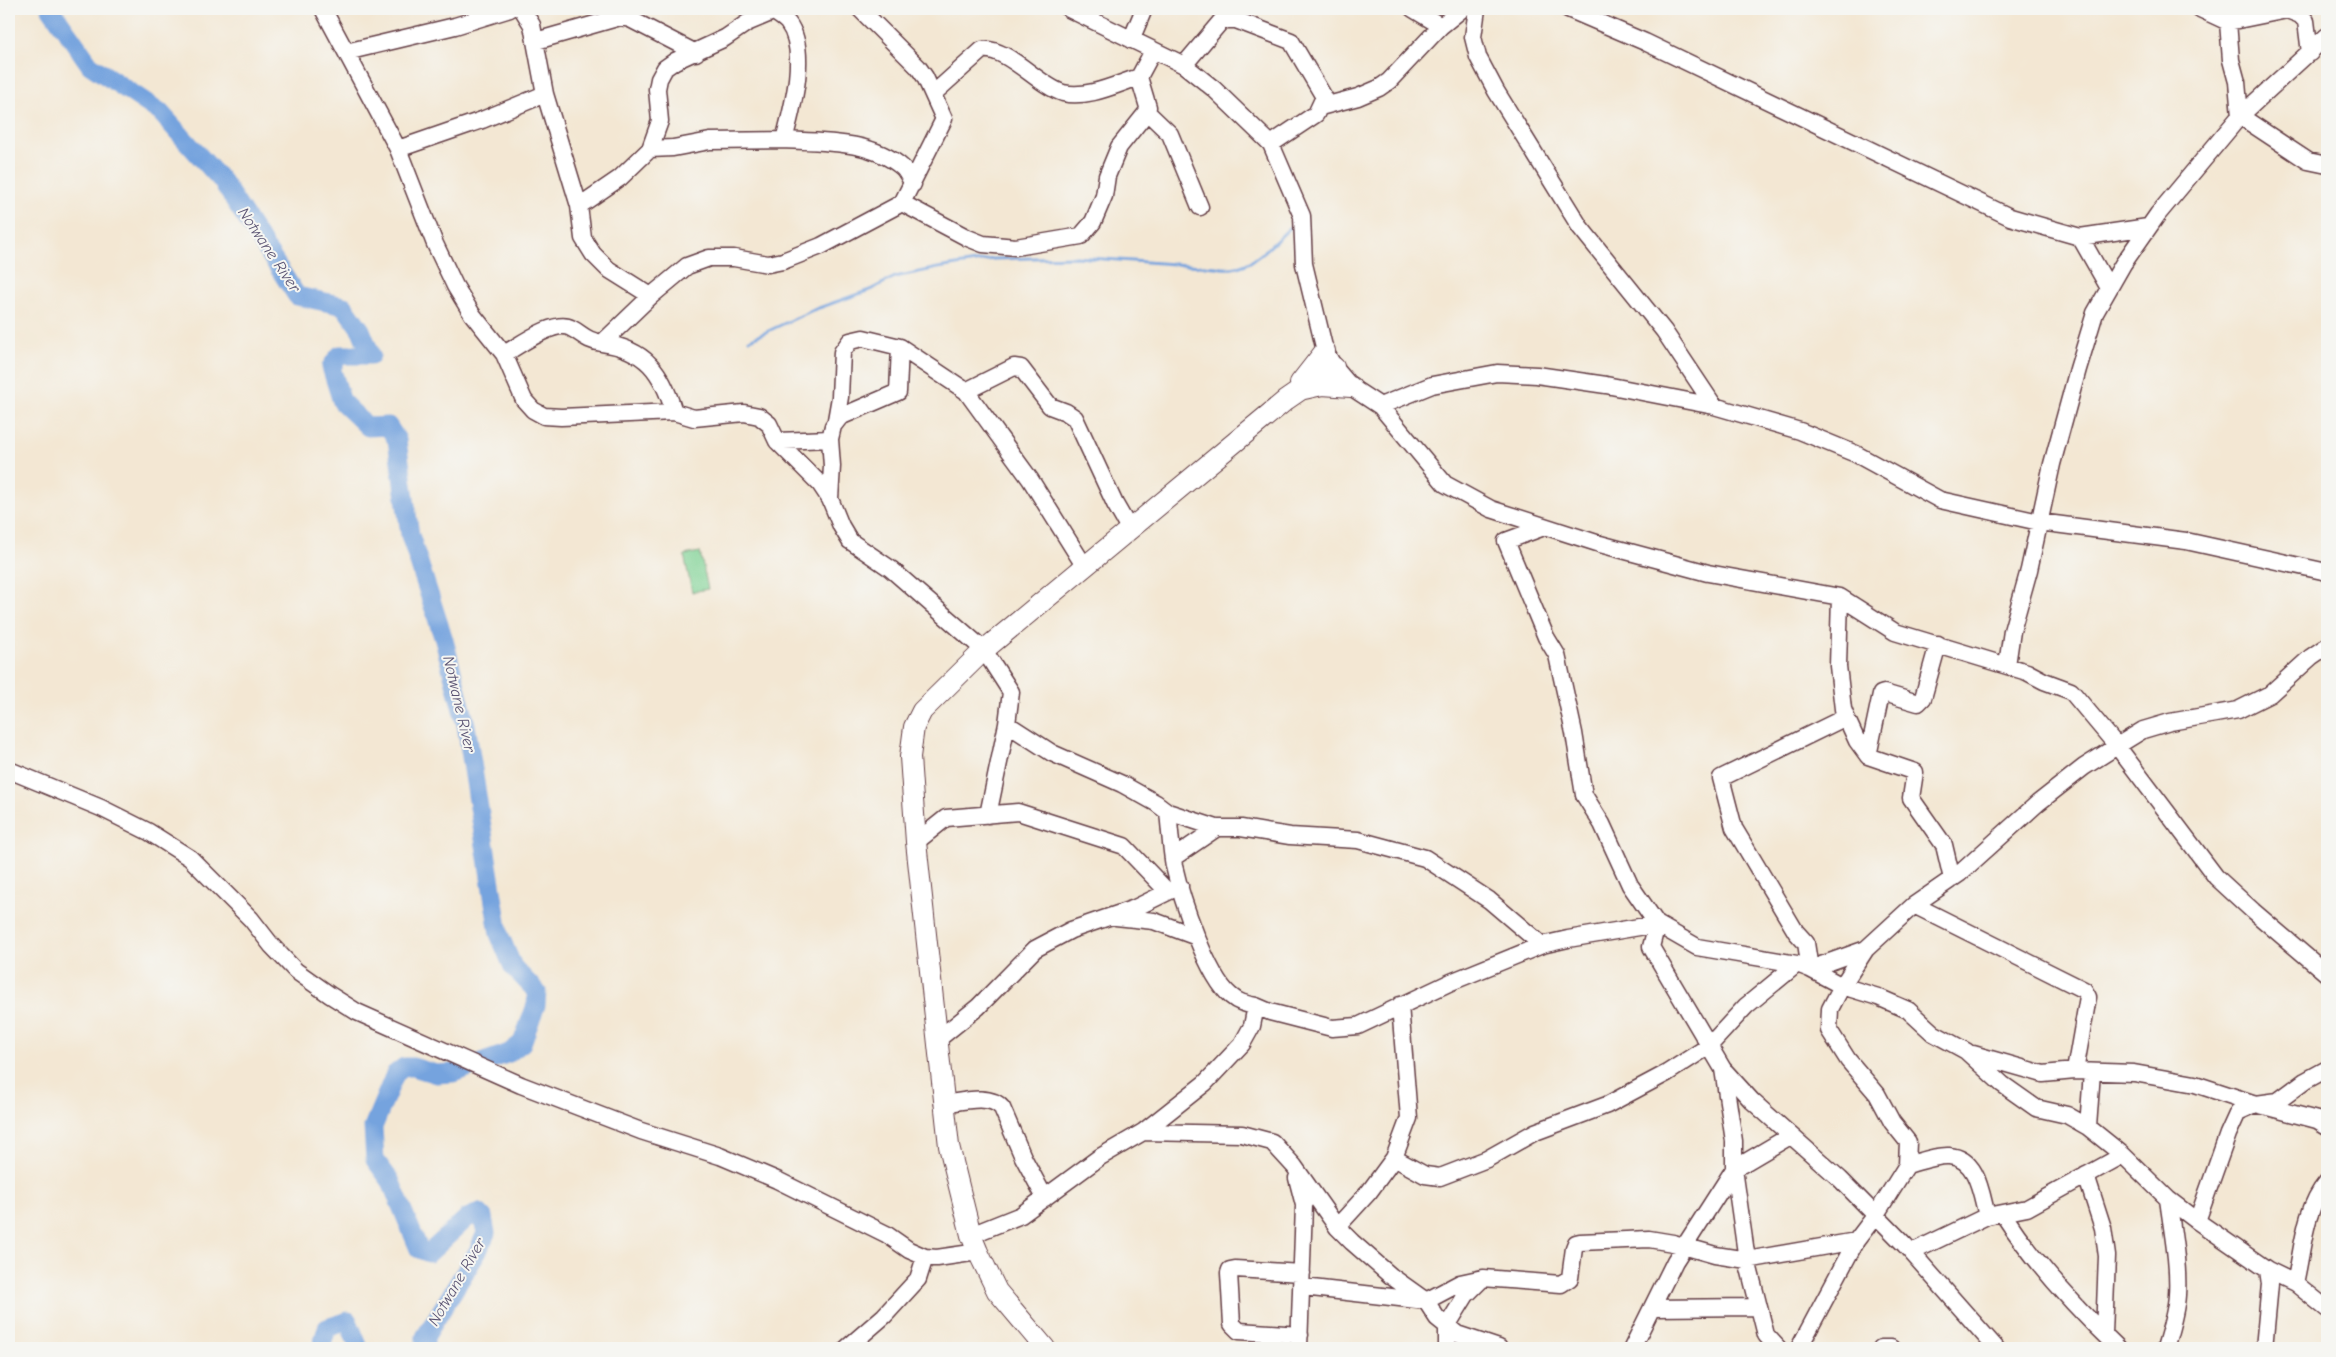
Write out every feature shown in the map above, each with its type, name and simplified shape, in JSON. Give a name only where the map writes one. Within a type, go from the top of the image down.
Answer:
[{"type":"main road","points":[[1045,1348],[997,1292],[974,1244],[949,1146],[916,842],[910,757],[914,727],[922,711],[984,650],[1292,396],[1330,359]]},
{"type":"main road","points":[[1292,396],[1310,387],[1351,387]]},
{"type":"street","points":[[323,9],[398,149],[434,244],[455,286],[472,314],[504,354],[524,400],[533,410],[544,416],[674,412],[694,418],[744,413],[759,416],[769,424],[777,441],[820,484],[830,499],[841,526],[850,541],[890,569],[984,650],[1010,692],[1007,724],[988,815]]},
{"type":"street","points":[[346,52],[455,26],[510,9]]},
{"type":"street","points":[[522,9],[532,25],[545,94],[579,206],[583,238],[592,254],[628,283],[651,296]]},
{"type":"street","points":[[602,343],[651,296],[688,266],[709,258],[734,258],[768,264],[782,261],[821,246],[902,203],[944,123],[943,115],[918,67],[860,9]]},
{"type":"street","points":[[1068,9],[1184,65],[1214,88],[1271,144],[1302,216],[1304,264],[1330,359],[1351,387],[1380,406],[1445,484],[1491,509],[1544,528],[1708,573],[1840,597],[1895,632],[2007,665],[2071,691],[2116,746],[2216,877],[2327,974]]},
{"type":"street","points":[[1131,40],[1144,9]]},
{"type":"street","points":[[1413,9],[1441,26]]},
{"type":"street","points":[[1320,107],[1358,97],[1379,88],[1389,81],[1441,26],[1462,9]]},
{"type":"street","points":[[1477,9],[1473,37],[1478,57],[1496,92],[1580,227],[1664,331],[1714,406]]},
{"type":"street","points":[[1568,9],[1645,42],[2010,217],[2080,237],[2148,227]]},
{"type":"street","points":[[2200,9],[2226,15],[2287,10],[2300,15],[2306,21],[2310,53]]},
{"type":"street","points":[[579,206],[620,178],[650,149],[660,121],[656,89],[665,68],[675,61],[696,53],[775,10],[789,24],[796,45],[797,59],[795,97],[784,140]]},
{"type":"street","points":[[536,41],[613,17],[634,14],[696,53]]},
{"type":"street","points":[[2226,15],[2231,60],[2237,82],[2240,116]]},
{"type":"street","points":[[1184,65],[1222,20],[1236,20],[1291,42],[1324,97],[1316,114],[1271,144]]},
{"type":"street","points":[[2007,665],[2012,631],[2029,570],[2038,522],[2078,369],[2096,313],[2109,288],[2148,227],[2240,116],[2327,36]]},
{"type":"street","points":[[933,94],[978,52],[988,49],[1000,53],[1063,93],[1092,92],[1139,77],[1153,51]]},
{"type":"street","points":[[902,203],[982,244],[1016,247],[1081,236],[1093,222],[1104,196],[1107,176],[1119,147],[1147,112],[1148,107],[1139,77]]},
{"type":"street","points":[[398,149],[482,120],[545,94]]},
{"type":"street","points":[[1147,112],[1170,134],[1200,207]]},
{"type":"street","points":[[2240,116],[2308,161],[2327,165]]},
{"type":"street","points":[[650,149],[673,148],[710,141],[784,140],[848,144],[878,153],[894,161],[904,169],[913,184]]},
{"type":"street","points":[[2080,237],[2109,288]]},
{"type":"street","points":[[504,354],[552,327],[564,325],[573,328],[584,338],[627,348],[656,369],[664,382],[674,412]]},
{"type":"street","points":[[830,499],[832,466],[830,439],[840,397],[842,352],[850,341],[863,338],[900,347],[966,391],[1030,479],[1085,567]]},
{"type":"street","points":[[836,420],[898,392],[900,347]]},
{"type":"street","points":[[966,391],[1014,367],[1021,368],[1050,406],[1075,418],[1115,504],[1130,530]]},
{"type":"street","points":[[1380,406],[1432,385],[1497,373],[1537,375],[1596,384],[1714,406],[1808,434],[1856,454],[1940,500],[2038,522],[2186,540],[2327,572]]},
{"type":"street","points":[[777,441],[830,439]]},
{"type":"street","points":[[1544,528],[1506,541],[1546,637],[1557,655],[1574,733],[1584,796],[1602,824],[1630,885],[1657,924],[1697,947],[1804,967],[1842,986],[1878,997],[1908,1010],[1933,1033],[1966,1051],[2043,1074],[2075,1072],[2134,1074],[2195,1084],[2256,1104],[2317,1120],[2327,1126]]},
{"type":"street","points":[[1840,597],[1838,666],[1843,709],[1846,717],[1857,741],[1868,756],[1915,772],[1911,798],[1944,845],[1952,879]]},
{"type":"street","points":[[1868,756],[1881,694],[1884,692],[1918,703],[1922,698],[1938,644]]},
{"type":"street","points":[[1799,1348],[1856,1241],[1875,1216],[1907,1165],[1908,1142],[1892,1122],[1877,1094],[1848,1060],[1830,1030],[1830,1009],[1842,986],[1866,949],[1914,905],[1952,879],[2038,803],[2084,767],[2143,730],[2170,722],[2238,710],[2270,694],[2311,657],[2327,646]]},
{"type":"street","points":[[1804,967],[1806,943],[1796,932],[1734,828],[1721,778],[1846,717]]},
{"type":"street","points":[[1007,724],[1052,753],[1122,784],[1156,802],[1168,812],[1217,828],[1241,828],[1290,836],[1358,840],[1425,858],[1489,900],[1542,945]]},
{"type":"street","points":[[9,770],[101,808],[149,832],[190,858],[251,919],[272,946],[296,970],[344,1004],[392,1028],[521,1085],[641,1131],[720,1156],[777,1180],[886,1234],[909,1250],[924,1257],[937,1258],[974,1244],[1021,1215],[1100,1157],[1143,1132],[1205,1083],[1233,1055],[1252,1026],[1256,1006]]},
{"type":"street","points":[[916,842],[946,818],[1018,812],[1124,846],[1174,889],[1212,968],[1229,995],[1242,1004],[1256,1006],[1285,1017],[1332,1028],[1358,1026],[1400,1005],[1542,945],[1568,938],[1657,924]]},
{"type":"street","points":[[1168,812],[1174,889]]},
{"type":"street","points":[[1173,858],[1217,828]]},
{"type":"street","points":[[938,1040],[978,1007],[1035,949],[1071,930],[1135,908],[1174,889]]},
{"type":"street","points":[[1914,905],[2084,990],[2088,997],[2075,1072]]},
{"type":"street","points":[[1109,917],[1154,921],[1197,937]]},
{"type":"street","points":[[1657,924],[1652,947],[1722,1069],[1752,1101],[1840,1180],[1912,1252],[1996,1348]]},
{"type":"street","points":[[1394,1158],[1425,1174],[1440,1177],[1487,1159],[1535,1132],[1607,1105],[1667,1073],[1709,1046],[1746,1006],[1804,967],[1866,949]]},
{"type":"street","points":[[1337,1227],[1369,1192],[1394,1158],[1408,1118],[1400,1005]]},
{"type":"street","points":[[1966,1051],[2002,1084],[2036,1108],[2067,1115],[2088,1127],[2123,1154],[2168,1199],[2268,1270],[2295,1283],[2327,1309]]},
{"type":"street","points":[[1722,1069],[1734,1141],[1734,1169],[1747,1260],[1766,1335],[1772,1345],[1778,1348]]},
{"type":"street","points":[[2197,1221],[2228,1134],[2238,1112],[2256,1104],[2278,1101],[2305,1081],[2327,1069]]},
{"type":"street","points":[[2088,1127],[2092,1072]]},
{"type":"street","points":[[943,1104],[987,1100],[997,1102],[1002,1108],[1023,1157],[1045,1198]]},
{"type":"street","points":[[1143,1132],[1242,1134],[1272,1142],[1294,1166],[1337,1227],[1391,1276],[1426,1302],[1437,1318],[1457,1334],[1499,1348]]},
{"type":"street","points":[[1632,1348],[1683,1246],[1734,1169],[1790,1136]]},
{"type":"street","points":[[1912,1252],[1995,1215],[2027,1208],[2123,1154]]},
{"type":"street","points":[[1907,1165],[1948,1156],[1964,1160],[1974,1172],[1995,1215],[2020,1239],[2118,1348]]},
{"type":"street","points":[[1294,1166],[1304,1205],[1302,1280],[1299,1341],[1239,1331],[1232,1324],[1229,1273],[1230,1270],[1235,1269],[1302,1280],[1426,1302],[1460,1283],[1483,1278],[1561,1284],[1568,1282],[1574,1248],[1576,1243],[1580,1242],[1649,1239],[1715,1255],[1747,1260],[1856,1241]]},
{"type":"street","points":[[2086,1175],[2103,1228],[2107,1256],[2104,1334]]},
{"type":"street","points":[[2295,1283],[2308,1217],[2316,1194],[2327,1182]]},
{"type":"street","points":[[2165,1348],[2172,1326],[2177,1295],[2168,1199]]},
{"type":"street","points":[[847,1348],[884,1316],[918,1279],[924,1257]]},
{"type":"street","points":[[2264,1348],[2270,1284],[2268,1270]]},
{"type":"street","points":[[1447,1348],[1446,1326],[1466,1295],[1483,1278]]},
{"type":"street","points":[[1653,1308],[1758,1307]]},
{"type":"street","points":[[1881,1348],[1892,1348]]},
{"type":"green space","points":[[700,552],[708,589],[692,592],[684,555]]},
{"type":"waterway","name":"Notwane River","points":[[51,9],[90,65],[160,112],[222,181],[297,296],[344,306],[361,330],[371,355],[340,355],[331,367],[342,402],[368,427],[388,426],[397,440],[410,535],[444,640],[466,725],[499,934],[513,967],[537,992],[536,1005],[522,1043],[509,1053],[453,1073],[436,1074],[413,1067],[404,1067],[395,1074],[373,1127],[375,1160],[390,1180],[419,1249],[429,1253],[467,1218],[479,1213],[483,1217],[486,1233],[478,1251],[425,1337],[425,1348]]},
{"type":"waterway","points":[[749,340],[813,310],[870,290],[895,277],[994,259],[1076,257],[1228,268],[1239,267],[1258,257],[1292,226]]},
{"type":"waterway","name":"Notwane River","points":[[321,1348],[327,1328],[348,1321],[359,1348]]}]
